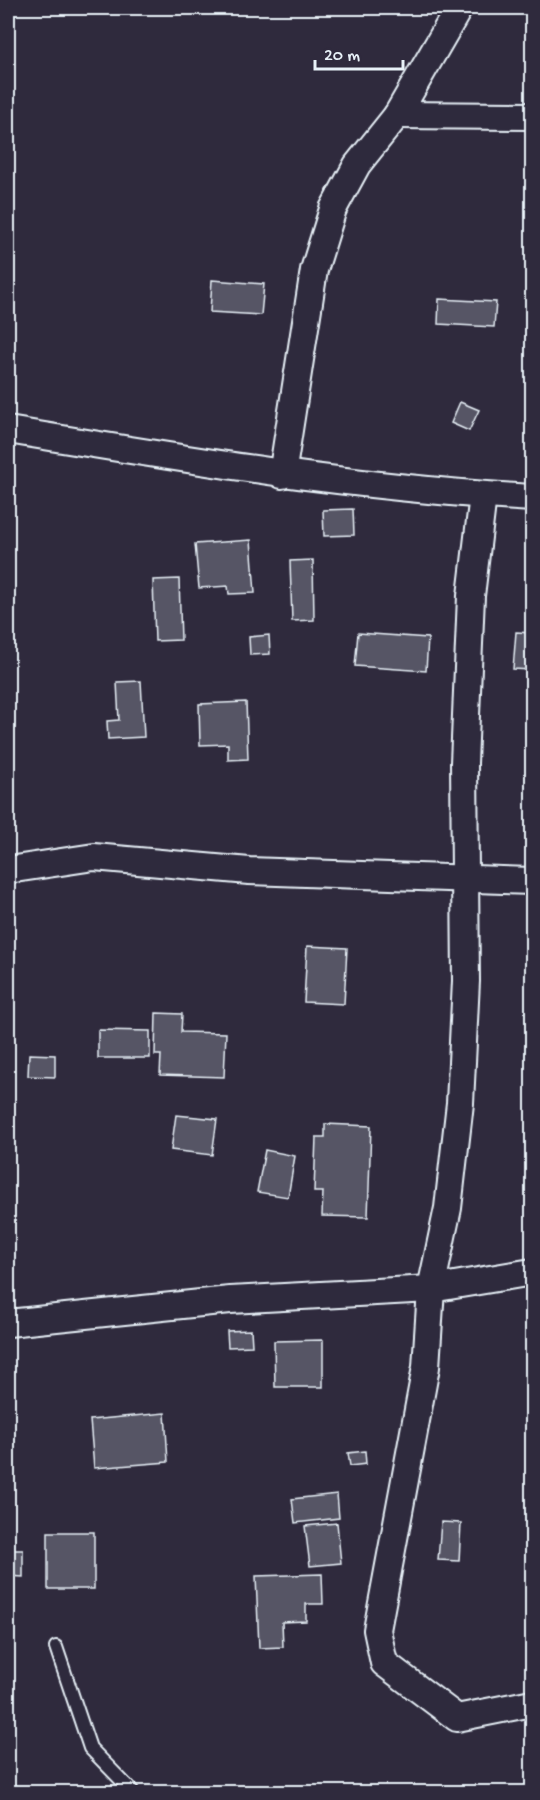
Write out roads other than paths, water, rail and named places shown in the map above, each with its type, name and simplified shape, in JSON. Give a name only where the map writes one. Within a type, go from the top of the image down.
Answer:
[{"type":"street","points":[[282,475],[314,270],[333,209],[357,165],[397,115],[459,8]]},
{"type":"street","points":[[397,115],[532,116]]},
{"type":"street","points":[[8,430],[282,475],[532,498]]},
{"type":"street","points":[[483,495],[471,596],[464,763],[466,981],[460,1103],[448,1208],[431,1289],[426,1366],[377,1630],[384,1663],[457,1719],[532,1704]]},
{"type":"street","points":[[8,870],[94,857],[249,871],[532,881]]},
{"type":"street","points":[[8,1323],[230,1300],[431,1289],[532,1272]]},
{"type":"lane","points":[[57,1647],[90,1748],[133,1792]]}]
